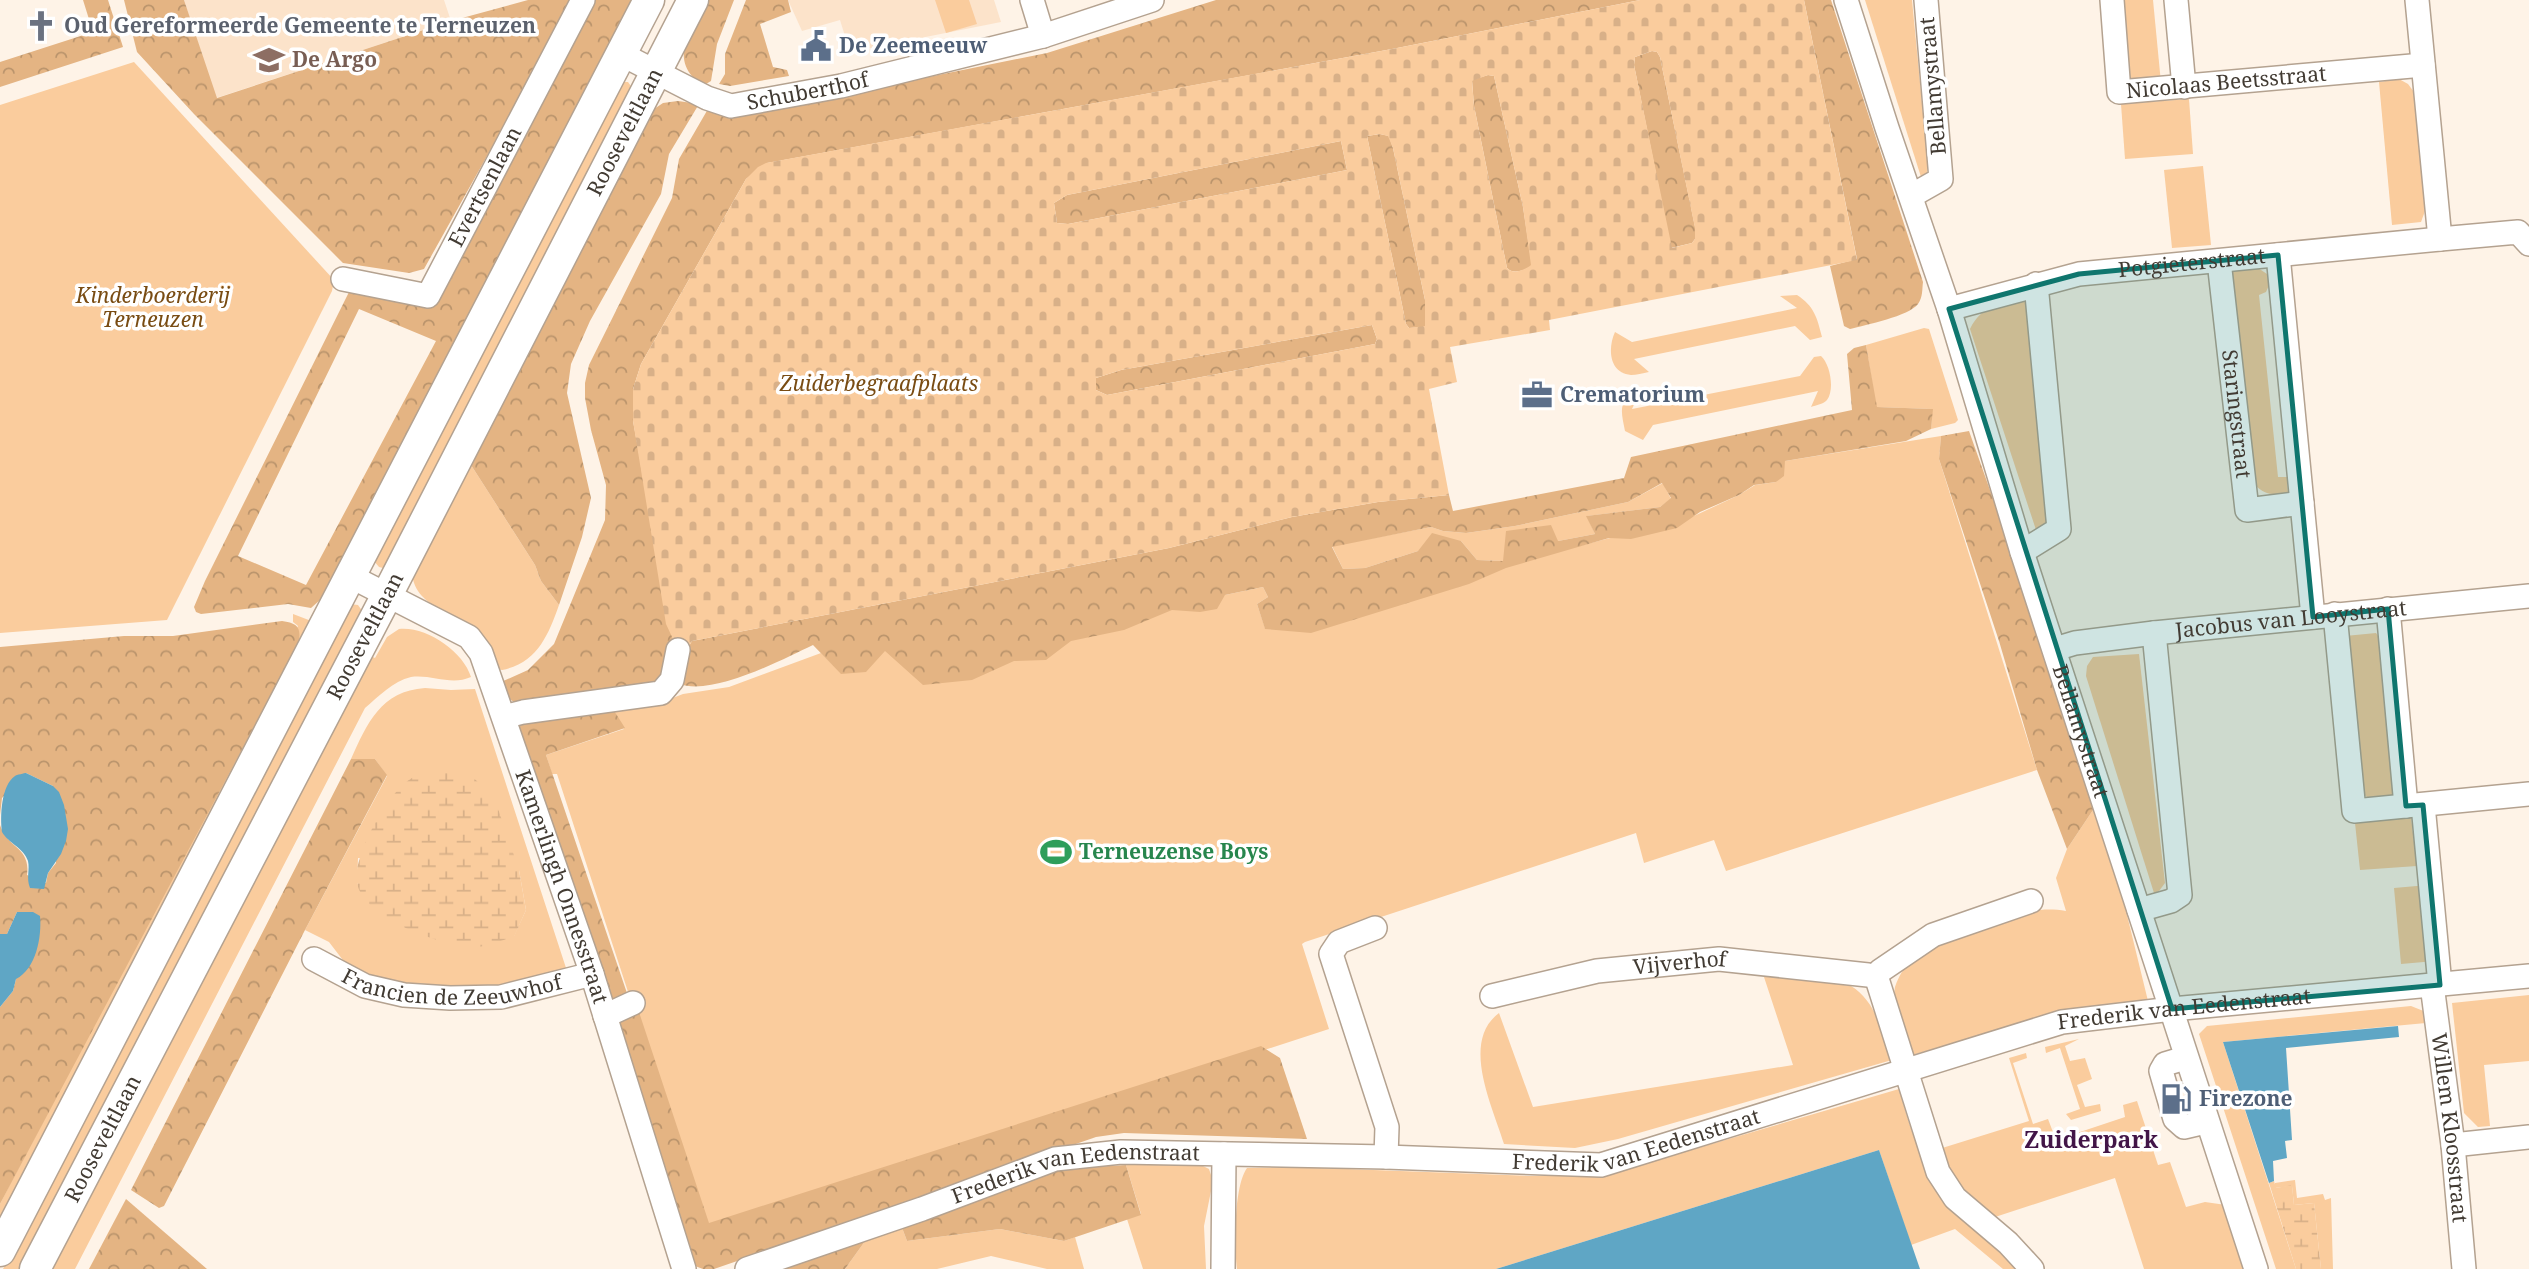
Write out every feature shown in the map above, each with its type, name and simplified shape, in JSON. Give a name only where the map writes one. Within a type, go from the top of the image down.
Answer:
[{"type":"main road","name":"Rooseveltlaan","points":[[0,1251],[649,0]]},
{"type":"main road","name":"Rooseveltlaan","points":[[35,1269],[387,595],[693,0]]},
{"type":"street","name":"Evertsenlaan","points":[[343,279],[428,296],[583,0]]},
{"type":"street","points":[[1032,0],[1043,36]]},
{"type":"street","name":"Schuberthof","points":[[621,54],[707,98],[731,106],[842,86],[1043,36],[1152,0]]},
{"type":"street","name":"Bellamystraat","points":[[1846,0],[1949,309],[2022,552],[2172,1009],[2182,1059],[2256,1269]]},
{"type":"street","name":"Bellamystraat","points":[[1911,197],[1941,179],[1926,0]]},
{"type":"street","name":"Nicolaas Beetsstraat","points":[[2112,0],[2119,92],[2423,65]]},
{"type":"street","points":[[2176,0],[2184,86]]},
{"type":"street","points":[[2417,0],[2440,239]]},
{"type":"street","name":"Potgieterstraat","points":[[1949,309],[2080,274],[2518,232],[2529,244]]},
{"type":"street","points":[[2278,255],[2302,503],[2324,615],[2354,811],[2529,794]]},
{"type":"street","name":"Staringstraat","points":[[2219,261],[2247,510],[2302,503]]},
{"type":"street","points":[[2022,552],[2059,529],[2036,284]]},
{"type":"street","name":"Kamerlingh Onnesstraat","points":[[349,576],[469,637],[481,653],[592,974],[684,1269]]},
{"type":"street","name":"Jacobus van Looystraat","points":[[2055,649],[2075,643],[2154,634],[2529,596]]},
{"type":"street","name":"Willem Kloosstraat","points":[[2388,609],[2414,805],[2429,870],[2436,985],[2464,1269]]},
{"type":"street","points":[[2139,910],[2171,901],[2180,895],[2154,634]]},
{"type":"street","points":[[504,717],[661,693],[671,680],[678,650]]},
{"type":"street","points":[[2031,901],[1933,935],[1875,976],[1938,1172],[1955,1198],[2008,1243],[2032,1269]]},
{"type":"street","points":[[1371,927],[1339,942],[1331,954],[1387,1126],[1386,1157]]},
{"type":"street","name":"Francien de Zeeuwhof","points":[[314,959],[365,986],[404,995],[450,998],[501,997],[592,974]]},
{"type":"street","name":"Vijverhof","points":[[1492,996],[1597,971],[1719,959],[1875,976]]},
{"type":"street","name":"Frederik van Eedenstraat","points":[[747,1269],[922,1209],[1055,1159],[1121,1152],[1386,1157],[1601,1165],[2062,1022],[2172,1009],[2529,976]]},
{"type":"street","points":[[605,1016],[633,1003]]},
{"type":"street","points":[[2182,1059],[2165,1064],[2161,1071],[2175,1119],[2183,1127],[2205,1122]]},
{"type":"street","points":[[2453,1144],[2529,1137]]},
{"type":"street","points":[[1223,1269],[1224,1154]]},
{"type":"highlighted area","points":[[2278,255],[2313,617],[2388,609],[2406,806],[2423,805],[2440,985],[2172,1009],[1949,309],[2079,274]]},
{"type":"shaded area","name":"De Argo","points":[[184,0],[444,0],[451,21],[216,98]]},
{"type":"shaded area","points":[[788,0],[994,0],[1001,22],[850,52],[840,20],[802,31]]},
{"type":"green space","points":[[83,0],[108,0],[123,47],[0,87],[0,62],[93,32]]},
{"type":"green space","points":[[124,0],[184,0],[217,98],[451,21],[528,0],[574,0],[424,269],[409,273],[343,263],[194,114],[137,52]]},
{"type":"green space","points":[[594,0],[632,0],[320,600],[311,608],[288,604],[201,614],[196,612],[194,607],[205,581],[351,288],[422,292]],"holes":[[[359,309],[436,341],[306,585],[238,556]]]},
{"type":"green space","points":[[707,0],[734,0],[717,44],[711,81],[706,84],[691,75],[686,66],[684,49]]},
{"type":"green space","points":[[746,0],[788,0],[791,12],[760,24],[773,67],[787,70],[789,76],[730,86],[719,84],[725,74],[725,54]]},
{"type":"green space","points":[[935,0],[969,0],[977,24],[946,33]]},
{"type":"green space","points":[[1216,0],[1640,0],[1392,49],[767,163],[746,179],[641,364],[633,389],[633,421],[673,639],[665,679],[651,691],[517,704],[508,698],[501,682],[528,670],[554,644],[605,520],[606,485],[585,398],[589,365],[672,198],[679,159],[708,109],[731,117],[1047,53]]},
{"type":"green space","name":"Zuiderbegraafplaats","points":[[1640,0],[1804,0],[1857,260],[1549,320],[1550,330],[1450,347],[1457,382],[1429,389],[1449,495],[1378,502],[1292,517],[1169,548],[692,641],[686,651],[671,649],[673,639],[666,624],[633,421],[633,389],[641,364],[746,179],[758,167],[766,163],[1392,49]],"holes":[[[1652,51],[1657,52],[1660,57],[1695,228],[1695,239],[1692,243],[1672,248],[1634,65],[1635,57]],[[1488,75],[1494,76],[1523,207],[1531,265],[1519,271],[1507,268],[1474,106],[1472,81]],[[1367,136],[1388,136],[1393,148],[1425,300],[1425,326],[1409,328]],[[1341,141],[1347,170],[1068,224],[1057,223],[1054,203],[1067,195]],[[1372,325],[1377,339],[1375,344],[1107,395],[1096,390],[1096,378],[1121,370]]]},
{"type":"green space","points":[[1804,0],[1831,0],[1923,282],[1921,299],[1913,308],[1887,320],[1850,329],[1844,326],[1830,266],[1857,259]]},
{"type":"green space","points":[[1865,0],[1912,0],[1928,165],[1927,173],[1921,177]]},
{"type":"green space","points":[[2120,0],[2153,0],[2161,83],[2128,87]]},
{"type":"green space","points":[[1657,52],[1660,57],[1695,227],[1695,239],[1692,243],[1671,248],[1634,65],[1635,57]]},
{"type":"green space","name":"Kinderboerderij Terneuzen","points":[[134,62],[334,280],[332,291],[167,620],[0,633],[0,105]]},
{"type":"green space","points":[[1494,76],[1523,207],[1532,266],[1519,271],[1507,268],[1474,106],[1472,80]]},
{"type":"green space","points":[[2399,79],[2408,84],[2414,92],[2425,211],[2421,222],[2392,225],[2379,82]]},
{"type":"green space","points":[[620,82],[628,82],[633,89],[389,564],[383,568],[379,567],[374,561]]},
{"type":"green space","points":[[2189,99],[2193,154],[2125,159],[2121,104]]},
{"type":"green space","points":[[678,101],[699,104],[669,154],[661,194],[590,321],[571,364],[567,393],[591,498],[582,537],[559,605],[541,581],[535,565],[471,465],[648,113],[663,103]]},
{"type":"green space","points":[[1367,136],[1389,136],[1393,148],[1425,300],[1425,327],[1409,328],[1406,324]]},
{"type":"green space","points":[[1341,141],[1347,170],[1068,224],[1057,223],[1054,203],[1067,195]]},
{"type":"green space","points":[[2203,166],[2211,245],[2172,248],[2164,170]]},
{"type":"green space","points":[[2255,266],[2267,274],[2270,283],[2266,292],[2259,295],[2278,477],[2287,477],[2288,493],[2269,494],[2254,484],[2231,268]]},
{"type":"green space","points":[[1797,295],[1814,313],[1822,337],[1810,340],[1795,326],[1634,359],[1649,372],[1633,375],[1623,373],[1614,364],[1611,345],[1615,332],[1632,342],[1797,308],[1780,296]]},
{"type":"green space","points":[[2027,296],[2052,525],[2037,533],[1970,329],[1987,309]]},
{"type":"green space","points":[[1372,325],[1377,339],[1375,344],[1107,395],[1096,390],[1096,378],[1121,370]]},
{"type":"green space","points":[[1924,328],[1929,329],[1958,420],[1931,429],[1932,409],[1876,407],[1866,345]]},
{"type":"green space","points":[[1866,345],[1877,407],[1933,409],[1931,429],[1906,441],[1785,461],[1784,476],[1776,482],[1754,485],[1739,495],[1700,512],[1677,528],[1631,539],[1609,538],[1506,568],[1469,584],[1311,633],[1265,629],[1257,604],[1268,597],[1263,587],[1225,595],[1217,609],[1200,612],[1172,610],[1124,630],[1071,641],[1046,660],[1014,661],[972,680],[923,685],[885,651],[866,672],[841,674],[813,645],[728,681],[710,685],[679,684],[686,651],[692,641],[1169,548],[1292,517],[1378,502],[1449,495],[1453,511],[1624,478],[1631,457],[1852,410],[1847,354],[1854,348]],"holes":[[[1662,483],[1671,498],[1660,507],[1586,516],[1595,534],[1558,541],[1551,525],[1506,531],[1503,561],[1477,560],[1461,541],[1432,533],[1418,551],[1365,568],[1343,569],[1332,547],[1431,527],[1466,533],[1515,526],[1628,502]]]},
{"type":"green space","points":[[1821,356],[1827,365],[1831,383],[1827,400],[1822,403],[1811,407],[1818,391],[1653,425],[1643,440],[1625,431],[1622,407],[1627,399],[1640,392],[1632,409],[1800,376],[1814,357]]},
{"type":"green space","points":[[1969,431],[2017,566],[2093,810],[2067,849],[2037,770],[1999,641],[1939,459],[1941,436]]},
{"type":"green space","name":"Terneuzense Boys","points":[[1941,436],[1939,459],[2037,770],[1726,871],[1714,840],[1644,863],[1636,833],[1305,942],[1302,944],[1329,1029],[706,1231],[557,774],[552,774],[546,755],[624,729],[613,709],[729,687],[821,653],[838,670],[884,651],[1263,587],[1268,597],[1257,604],[1265,628],[1694,516],[1755,485],[1776,482],[1785,461]]},
{"type":"green space","points":[[471,465],[535,565],[541,581],[559,605],[545,637],[533,655],[502,670],[498,669],[494,653],[486,639],[477,630],[422,596],[415,586],[412,573]]},
{"type":"green space","points":[[1663,483],[1671,499],[1660,507],[1587,516],[1595,534],[1558,541],[1503,561],[1477,560],[1461,541],[1365,568],[1343,569],[1332,546],[1431,527],[1466,533],[1515,526],[1628,502]]},
{"type":"green space","points":[[350,604],[358,605],[363,612],[24,1269],[3,1269],[345,609]]},
{"type":"green space","points":[[293,614],[314,622],[0,1226],[0,1204],[298,626],[293,622]]},
{"type":"green space","points":[[282,621],[298,627],[298,644],[0,1204],[0,1007],[13,991],[16,979],[17,912],[7,934],[0,934],[0,825],[3,833],[22,853],[27,875],[46,883],[48,873],[56,863],[53,786],[26,773],[2,798],[0,815],[0,647],[124,636],[173,636]]},
{"type":"green space","points":[[399,629],[421,632],[442,642],[460,658],[471,677],[456,680],[426,677],[404,679],[365,708],[75,1269],[49,1269],[369,655],[375,658],[387,637]]},
{"type":"green space","points":[[2376,633],[2379,637],[2393,800],[2372,801],[2362,793],[2345,636]]},
{"type":"green space","points":[[2139,654],[2165,883],[2154,893],[2086,676],[2087,666],[2093,657]]},
{"type":"green space","points":[[475,689],[567,971],[487,990],[391,986],[349,968],[329,942],[305,930],[387,776],[375,759],[351,759],[377,711],[397,695],[410,690]],"holes":[[[358,858],[519,870],[526,910],[514,936],[357,884]]]},
{"type":"green space","points":[[613,709],[625,728],[546,755],[629,999],[609,1005],[516,729],[518,721]]},
{"type":"green space","points":[[351,759],[375,759],[387,775],[164,1206],[159,1208],[131,1190]]},
{"type":"green space","points":[[448,770],[472,776],[495,800],[519,870],[526,910],[514,937],[473,947],[424,935],[388,919],[373,908],[357,883],[360,857],[366,842],[393,796],[416,776]]},
{"type":"green space","points":[[2093,810],[2126,911],[2148,1001],[2067,1011],[1912,1055],[1894,994],[1904,970],[1914,960],[1945,943],[2000,920],[2038,910],[2066,911],[2056,878],[2067,849]]},
{"type":"green space","points":[[2411,817],[2417,866],[2360,870],[2355,823]]},
{"type":"green space","points":[[2428,885],[2435,961],[2401,964],[2394,888]]},
{"type":"green space","points":[[1763,974],[1851,986],[1873,1009],[1892,1060],[1618,1139],[1575,1148],[1504,1144],[1487,1094],[1481,1057],[1482,1041],[1488,1025],[1499,1013],[1533,1107],[1793,1065]]},
{"type":"green space","points":[[2529,995],[2529,1061],[2484,1065],[2490,1126],[2478,1127],[2464,1113],[2452,1003]]},
{"type":"green space","points":[[637,1006],[709,1223],[1261,1046],[1280,1058],[1307,1139],[1124,1133],[1096,1137],[714,1269],[703,1269],[695,1266],[614,1025]]},
{"type":"green space","points":[[2411,1006],[2426,1012],[2426,1023],[2223,1042],[2296,1269],[2276,1269],[2199,1034],[2207,1026]]},
{"type":"green space","points":[[2079,1039],[2065,1046],[2070,1061],[2085,1058],[2092,1079],[2077,1085],[2085,1107],[2100,1104],[2101,1111],[2071,1120],[2066,1114],[2080,1109],[2060,1048],[2046,1053],[2045,1047]]},
{"type":"green space","points":[[2026,1053],[2027,1058],[2013,1063],[2033,1124],[2048,1119],[2056,1140],[2125,1117],[2123,1105],[2137,1101],[2158,1165],[2170,1162],[2186,1207],[2205,1202],[2226,1205],[2246,1269],[2144,1269],[2115,1178],[1992,1218],[1960,1188],[1939,1149],[2029,1121],[2009,1058]]},
{"type":"green space","points":[[1899,1089],[1917,1145],[1942,1193],[1968,1224],[2016,1269],[2003,1269],[1955,1229],[1911,1245],[1879,1150],[1496,1269],[1237,1269],[1237,1202],[1247,1168],[1294,1167],[1530,1176],[1587,1175],[1633,1167]]},
{"type":"green space","points":[[1126,1165],[1201,1165],[1209,1169],[1213,1181],[1204,1226],[1206,1269],[1143,1269],[1127,1219],[1141,1214]]},
{"type":"green space","points":[[1126,1165],[1141,1215],[1064,1241],[1000,1229],[907,1241],[901,1225],[1058,1169]]},
{"type":"green space","points":[[2295,1180],[2297,1198],[2323,1194],[2325,1200],[2331,1198],[2333,1269],[2321,1269],[2314,1203],[2294,1205],[2292,1186],[2275,1188],[2275,1183]]},
{"type":"green space","points":[[2274,1181],[2276,1188],[2292,1185],[2294,1205],[2314,1203],[2321,1269],[2296,1269],[2269,1183]]},
{"type":"green space","points":[[126,1199],[207,1269],[89,1269]]},
{"type":"green space","points":[[901,1225],[907,1241],[1000,1229],[1064,1241],[1075,1237],[1084,1269],[1047,1269],[991,1256],[937,1269],[845,1269],[868,1237]]},
{"type":"green space","points":[[868,1237],[845,1269],[776,1269]]},
{"type":"water","points":[[26,773],[53,786],[59,792],[68,829],[61,854],[48,873],[44,889],[30,888],[26,856],[2,832],[2,810],[7,786],[15,776]]},
{"type":"water","points":[[17,912],[33,912],[40,916],[39,943],[33,960],[16,979],[13,991],[0,1007],[0,934],[7,934]]},
{"type":"water","points":[[2398,1026],[2399,1037],[2286,1048],[2292,1140],[2285,1141],[2287,1158],[2273,1161],[2274,1181],[2269,1183],[2223,1042]]},
{"type":"water","points":[[1879,1150],[1920,1269],[1496,1269]]},
{"type":"place","name":"Oud Gereformeerde Gemeente te Terneuzen","points":[[41,26]]},
{"type":"place","name":"De Zeemeeuw","points":[[816,46]]},
{"type":"place","name":"De Argo","points":[[269,60]]},
{"type":"place","name":"Crematorium","points":[[1537,395]]},
{"type":"place","name":"Terneuzense Boys","points":[[1056,852]]},
{"type":"place","name":"Firezone","points":[[2176,1099]]},
{"type":"district","name":"Zuiderpark","points":[[2091,1140]]}]
